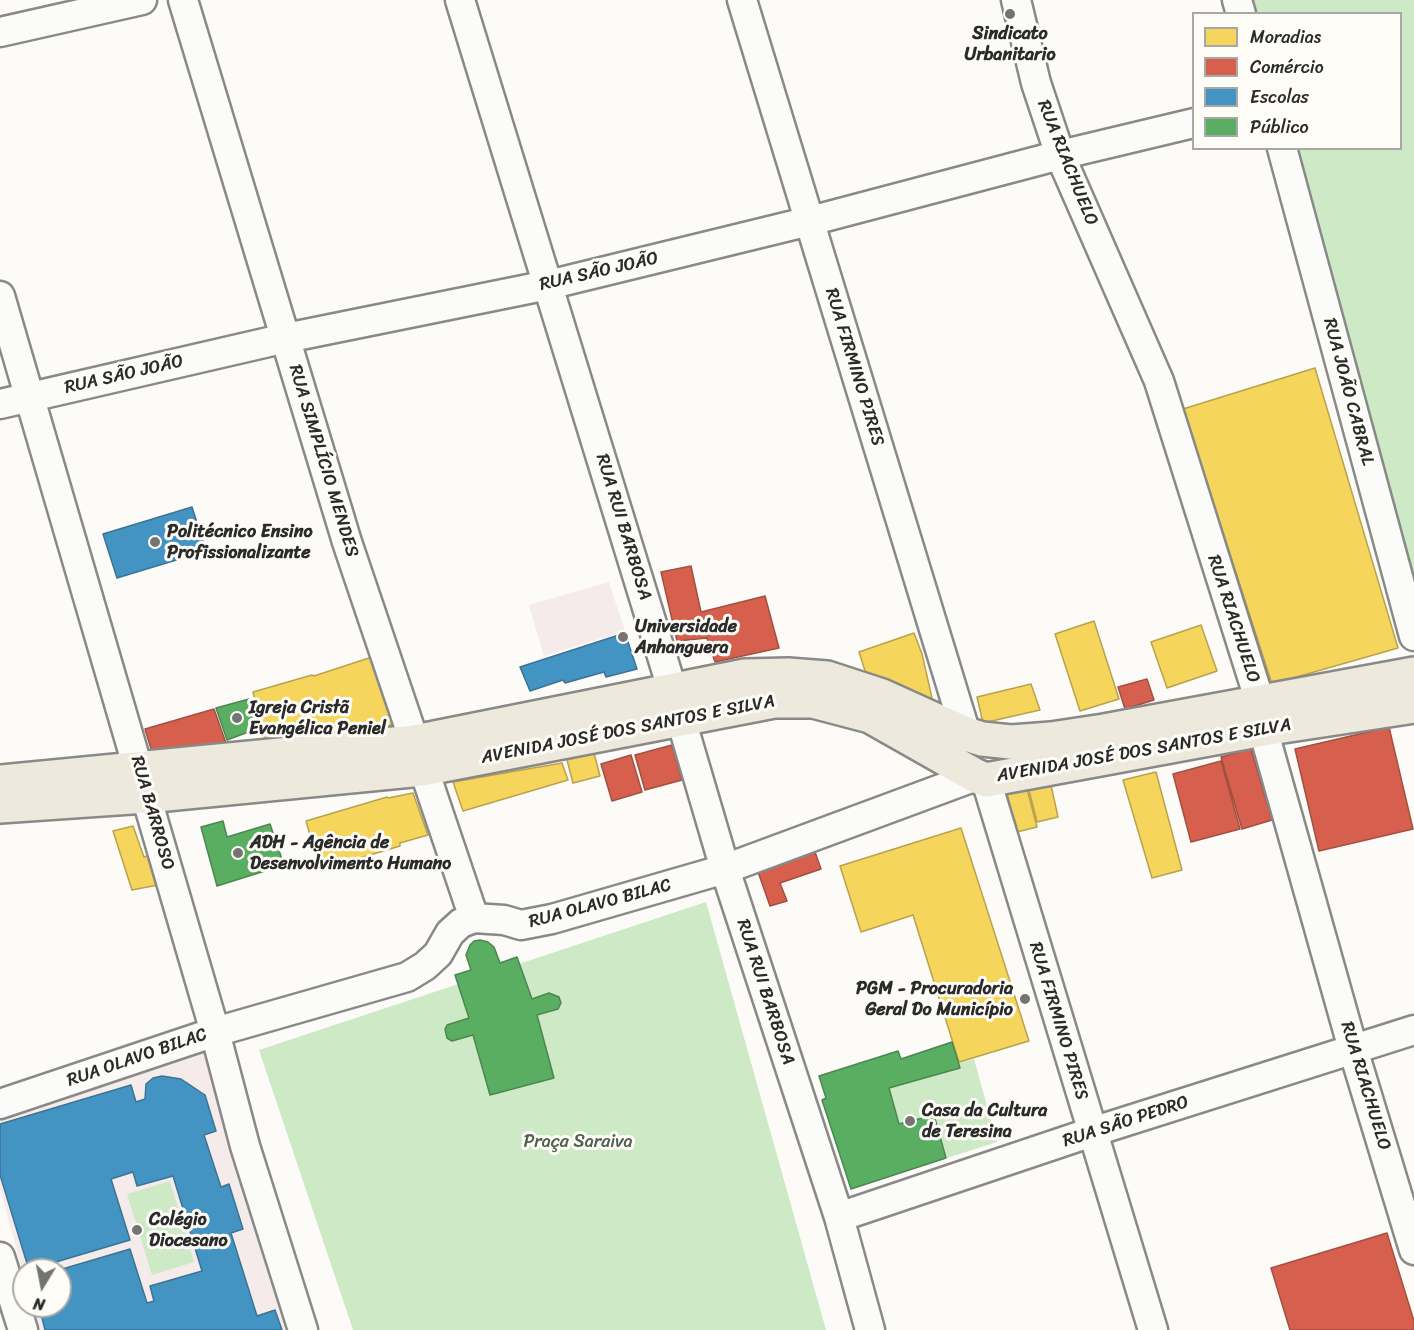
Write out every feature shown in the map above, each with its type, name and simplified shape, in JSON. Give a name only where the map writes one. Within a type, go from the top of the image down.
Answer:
[{"type":"main road","name":"AVENIDA JOSÉ DOS SANTOS E SILVA","points":[[0,806],[142,782],[418,755],[677,705],[774,701],[813,701],[870,716],[981,778],[1262,715],[1414,674]]},
{"type":"main road","name":"AVENIDA JOSÉ DOS SANTOS E SILVA","points":[[677,705],[745,676],[788,675],[827,678],[882,696],[966,734],[982,739],[1011,742],[1262,715],[1414,706]]},
{"type":"main road","name":"AVENIDA JOSÉ DOS SANTOS E SILVA","points":[[0,782],[142,782]]},
{"type":"street","points":[[0,32],[142,0]]},
{"type":"street","name":"RUA SIMPLÍCIO MENDES","points":[[183,0],[347,543],[474,918]]},
{"type":"street","name":"RUA RUI BARBOSA","points":[[460,0],[677,705],[724,869],[839,1217],[870,1330]]},
{"type":"street","name":"RUA FIRMINO PIRES","points":[[742,0],[966,734]]},
{"type":"street","name":"RUA RIACHUELO","points":[[1016,0],[1036,83],[1060,155],[1159,381],[1262,715],[1353,1049],[1414,1250]]},
{"type":"street","name":"RUA SÃO JOÃO","points":[[0,404],[286,338],[548,285],[1192,123]]},
{"type":"street","name":"RUA JOÃO CABRAL","points":[[1283,150],[1414,636]]},
{"type":"street","name":"RUA BARROSO","points":[[0,296],[215,1032],[245,1146],[303,1330]]},
{"type":"street","name":"RUA FIRMINO PIRES","points":[[981,778],[1153,1330]]},
{"type":"street","name":"RUA OLAVO BILAC","points":[[0,1104],[215,1032],[408,977],[438,954],[450,933],[461,923],[474,918],[504,920],[521,925],[552,919],[724,869],[981,778]]},
{"type":"street","name":"RUA SÃO PEDRO","points":[[839,1217],[1092,1132],[1414,1030]]},
{"type":"street","points":[[0,1257],[22,1330]]},
{"type":"shaded area","points":[[609,582],[625,631],[544,656],[529,605]]},
{"type":"shaded area","name":"Colégio Diocesano","points":[[210,1051],[292,1330],[39,1330],[36,1318],[72,1318],[72,1258],[19,1258],[0,1189],[0,1117]]},
{"type":"green space","points":[[1251,0],[1414,0],[1414,599],[1292,150],[1402,150],[1402,12],[1255,12]]},
{"type":"green space","name":"Praça Saraiva","points":[[706,902],[826,1330],[353,1330],[259,1050]]},
{"type":"green space","name":"Casa da Cultura de Teresina","points":[[952,1042],[958,1063],[974,1059],[997,1142],[851,1189],[822,1100],[826,1098],[819,1076],[898,1051],[901,1059]]},
{"type":"green space","points":[[170,1181],[194,1262],[152,1275],[127,1194]]},
{"type":"building: Moradias","points":[[1315,368],[1398,648],[1272,684],[1183,409]]},
{"type":"building: Moradias","points":[[1094,621],[1119,699],[1080,711],[1055,634]]},
{"type":"building: Moradias","points":[[1201,625],[1217,671],[1167,688],[1151,642]]},
{"type":"building: Moradias","points":[[914,633],[922,654],[932,698],[921,699],[866,674],[859,652]]},
{"type":"building: Moradias","points":[[372,657],[393,722],[390,726],[265,740],[253,692],[314,676]]},
{"type":"building: Moradias","points":[[1031,684],[1040,710],[983,723],[977,697]]},
{"type":"building: Moradias","points":[[594,753],[600,776],[573,783],[567,760]]},
{"type":"building: Moradias","points":[[562,763],[568,780],[463,811],[453,782]]},
{"type":"building: Moradias","points":[[1156,772],[1182,870],[1152,878],[1123,780]]},
{"type":"building: Moradias","points":[[1051,785],[1058,817],[1037,822],[1029,790]]},
{"type":"building: Moradias","points":[[1027,789],[1037,827],[1017,832],[1007,794]]},
{"type":"building: Moradias","points":[[413,793],[428,835],[400,843],[400,846],[320,870],[306,821],[387,797]]},
{"type":"building: Moradias","points":[[133,826],[144,857],[154,854],[163,884],[132,890],[113,831]]},
{"type":"building: Moradias","points":[[961,828],[1029,1041],[959,1062],[913,915],[861,932],[840,866]]},
{"type":"building: Comércio","points":[[691,566],[701,612],[765,596],[779,648],[715,662],[707,638],[677,641],[661,572]]},
{"type":"building: Comércio","points":[[1147,679],[1154,700],[1125,709],[1118,687]]},
{"type":"building: Comércio","points":[[214,709],[226,743],[152,752],[145,729]]},
{"type":"building: Comércio","points":[[1389,727],[1413,829],[1319,851],[1295,749]]},
{"type":"building: Comércio","points":[[672,745],[682,780],[645,790],[635,755]]},
{"type":"building: Comércio","points":[[1251,749],[1272,820],[1242,829],[1221,757]]},
{"type":"building: Comércio","points":[[631,755],[642,792],[612,801],[601,764]]},
{"type":"building: Comércio","points":[[1221,761],[1240,829],[1191,842],[1173,774]]},
{"type":"building: Comércio","points":[[815,852],[821,869],[780,883],[787,901],[770,906],[757,869]]},
{"type":"building: Comércio","points":[[1387,1233],[1414,1321],[1414,1330],[1290,1330],[1271,1268]]},
{"type":"building: Escolas","name":"Politécnico Ensino Profissionalizante","points":[[192,507],[206,551],[117,578],[103,534]]},
{"type":"building: Escolas","points":[[625,633],[637,669],[606,677],[604,672],[565,683],[563,680],[530,691],[520,667]]},
{"type":"building: Escolas","name":"Colégio Diocesano","points":[[162,1076],[181,1079],[205,1095],[216,1131],[204,1135],[221,1187],[229,1184],[243,1229],[231,1233],[257,1316],[275,1310],[282,1330],[45,1330],[42,1318],[72,1318],[72,1266],[130,1249],[147,1303],[154,1301],[150,1286],[202,1271],[173,1176],[137,1186],[133,1172],[111,1179],[130,1240],[69,1258],[25,1258],[0,1175],[0,1124],[131,1085],[136,1102],[145,1099],[146,1084],[153,1078]]},
{"type":"building: Público","name":"Igreja Cristã Evangélica Peniel","points":[[249,699],[259,728],[227,740],[216,708]]},
{"type":"building: Público","points":[[223,821],[227,837],[270,824],[284,865],[217,886],[201,827]]},
{"type":"building: Público","points":[[480,940],[494,947],[500,963],[517,957],[532,999],[549,993],[559,997],[561,1003],[558,1009],[537,1015],[554,1078],[490,1095],[473,1035],[452,1041],[447,1038],[445,1029],[447,1025],[469,1018],[455,975],[471,970],[466,955],[470,945]]},
{"type":"building: Público","name":"Casa da Cultura de Teresina","points":[[952,1042],[960,1068],[889,1088],[899,1124],[934,1115],[946,1158],[851,1189],[822,1100],[826,1098],[819,1076],[898,1051],[901,1059]]},
{"type":"place","name":"Sindicato Urbanitario","points":[[1010,14]]},
{"type":"place","name":"Politécnico Ensino Profissionalizante","points":[[155,542]]},
{"type":"place","name":"Universidade Anhanguera","points":[[623,637]]},
{"type":"place","name":"Igreja Cristã Evangélica Peniel","points":[[237,718]]},
{"type":"place","name":"ADH - Agência de Desenvolvimento Humano","points":[[238,853]]},
{"type":"place","name":"PGM - Procuradoria Geral Do Município","points":[[1025,999]]},
{"type":"place","name":"Casa da Cultura de Teresina","points":[[910,1121]]},
{"type":"place","name":"Colégio Diocesano","points":[[137,1230]]}]
